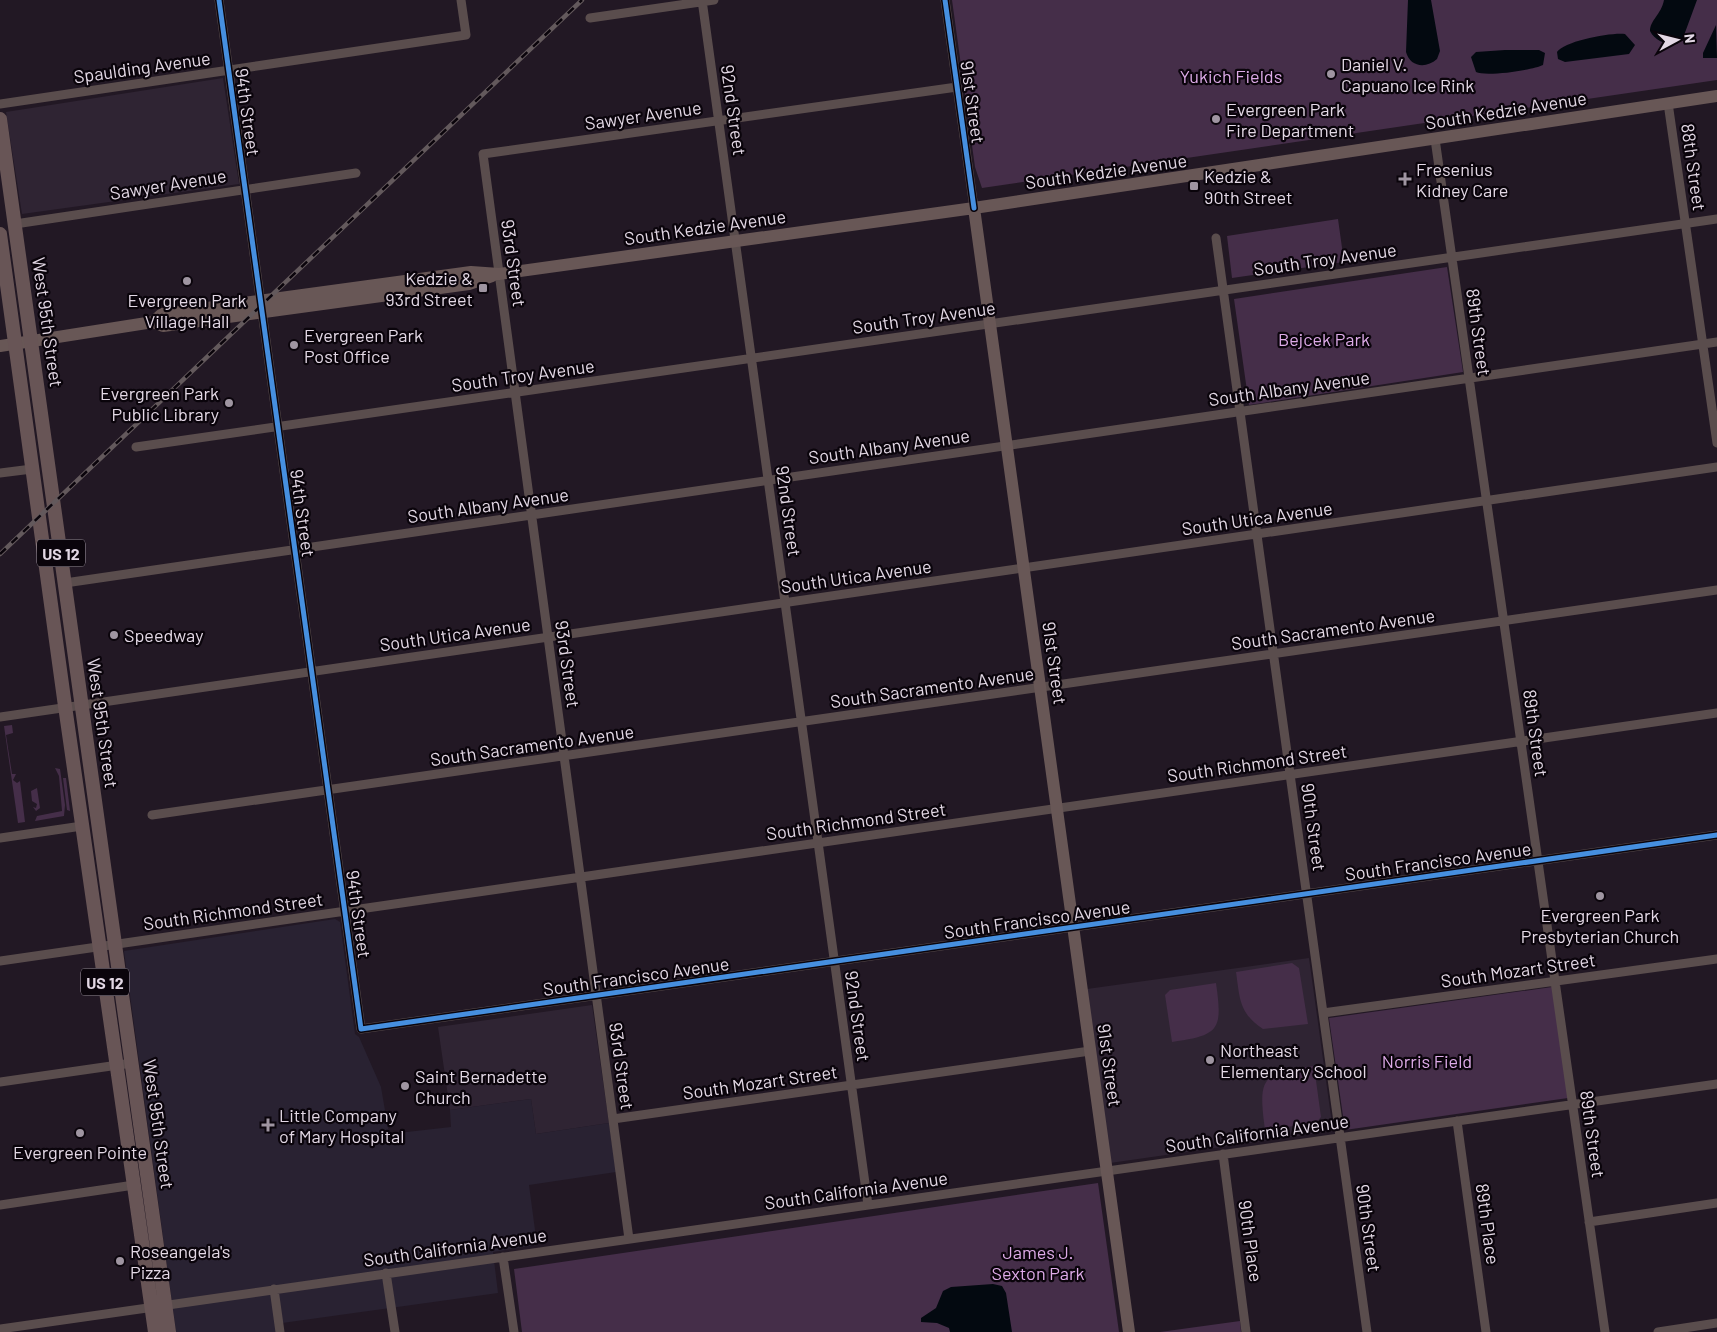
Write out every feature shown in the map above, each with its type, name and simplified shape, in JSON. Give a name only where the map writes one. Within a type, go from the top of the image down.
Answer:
[{"type":"main road","name":"South Kedzie Avenue","points":[[0,346],[153,322],[163,326],[261,306],[469,284],[499,274],[974,208],[1717,96]]},
{"type":"main road","name":"West 95th Street","points":[[0,119],[132,1062],[159,1306],[155,1332]]},
{"type":"main road","name":"91st Street","points":[[974,208],[1058,808],[1128,1332]]},
{"type":"main road","name":"West 95th Street","points":[[0,234],[134,1185],[159,1306],[169,1332]]},
{"type":"street","name":"94th Street","points":[[219,0],[361,1029]]},
{"type":"street","name":"Spaulding Avenue","points":[[0,104],[466,35],[461,0]]},
{"type":"street","points":[[590,18],[714,0]]},
{"type":"street","name":"91st Street","points":[[945,0],[974,208]]},
{"type":"street","name":"92nd Street","points":[[702,1],[868,1205]]},
{"type":"street","name":"Sawyer Avenue","points":[[483,154],[957,87]]},
{"type":"street","name":"88th Street","points":[[1668,103],[1717,443]]},
{"type":"street","name":"89th Street","points":[[1435,139],[1605,1332]]},
{"type":"street","name":"93rd Street","points":[[483,154],[630,1239]]},
{"type":"street","name":"Sawyer Avenue","points":[[15,224],[356,173]]},
{"type":"street","name":"South Troy Avenue","points":[[136,447],[1717,219]]},
{"type":"street","name":"90th Street","points":[[1216,238],[1367,1332]]},
{"type":"street","name":"South Albany Avenue","points":[[65,583],[1717,342]]},
{"type":"street","name":"South Utica Avenue","points":[[0,717],[65,706],[1717,467]]},
{"type":"street","points":[[0,473],[32,469]]},
{"type":"street","name":"South Sacramento Avenue","points":[[152,816],[1717,590]]},
{"type":"street","name":"South Richmond Street","points":[[0,961],[1717,713]]},
{"type":"street","points":[[0,838],[82,826]]},
{"type":"street","name":"South Francisco Avenue","points":[[361,1029],[1717,835]]},
{"type":"street","name":"South Mozart Street","points":[[1323,1012],[1717,959]]},
{"type":"street","name":"South Mozart Street","points":[[613,1119],[1090,1051]]},
{"type":"street","points":[[0,1082],[132,1062]]},
{"type":"street","name":"South California Avenue","points":[[0,1329],[39,1328],[159,1306],[274,1289],[1717,1084]]},
{"type":"street","name":"89th Place","points":[[1457,1121],[1486,1332]]},
{"type":"street","name":"90th Place","points":[[1223,1154],[1246,1332]]},
{"type":"street","points":[[0,1205],[134,1185]]},
{"type":"street","points":[[1589,1222],[1717,1203]]},
{"type":"street","points":[[504,1257],[514,1332]]},
{"type":"street","points":[[386,1273],[395,1332]]},
{"type":"street","points":[[274,1289],[280,1332]]},
{"type":"street","points":[[1658,1332],[1717,1323]]},
{"type":"shaded area","points":[[1408,0],[1431,0],[1440,51],[1437,59],[1428,64],[1419,65],[1411,61],[1406,52]]},
{"type":"shaded area","points":[[1664,0],[1697,0],[1683,38],[1677,44],[1661,42],[1650,31],[1650,27],[1661,10]]},
{"type":"shaded area","points":[[1716,25],[1717,58],[1703,58],[1703,53]]},
{"type":"shaded area","points":[[1625,34],[1635,45],[1629,54],[1565,62],[1558,59],[1557,52],[1569,44],[1600,36]]},
{"type":"shaded area","points":[[1539,50],[1545,53],[1543,65],[1510,72],[1489,74],[1476,72],[1471,57],[1476,52]]},
{"type":"shaded area","points":[[223,78],[239,184],[22,214],[6,112]]},
{"type":"shaded area","name":"Little Company of Mary Hospital","points":[[335,919],[340,922],[355,1034],[359,1037],[381,1087],[389,1134],[451,1127],[450,1110],[531,1099],[536,1134],[609,1123],[616,1172],[529,1185],[537,1245],[493,1252],[498,1293],[275,1324],[276,1332],[176,1332],[124,951]]},
{"type":"shaded area","name":"Northeast Elementary School","points":[[1309,958],[1333,1131],[1110,1163],[1087,989]]},
{"type":"shaded area","points":[[592,1005],[609,1123],[536,1134],[531,1099],[450,1110],[438,1027]]},
{"type":"shaded area","points":[[993,1284],[1002,1286],[1006,1293],[1012,1332],[950,1332],[949,1328],[937,1323],[921,1322],[921,1318],[936,1308],[943,1291],[951,1287]]},
{"type":"green space","name":"Yukich Fields","points":[[952,0],[1717,0],[1717,80],[982,188],[975,167]]},
{"type":"green space","points":[[1338,219],[1344,262],[1232,278],[1227,236]]},
{"type":"green space","name":"Bejcek Park","points":[[1447,267],[1463,372],[1249,405],[1234,299]]},
{"type":"green space","points":[[12,725],[13,733],[6,735],[12,774],[16,774],[13,780],[17,783],[20,781],[25,822],[18,823],[4,726]]},
{"type":"green space","points":[[55,768],[60,769],[65,805],[64,816],[35,821],[37,816],[62,811],[59,776]]},
{"type":"green space","points":[[63,778],[66,778],[70,811],[67,810]]},
{"type":"green space","points":[[37,788],[40,808],[36,811],[33,807],[36,808],[37,804],[32,801],[31,791]]},
{"type":"green space","points":[[1292,963],[1299,968],[1308,1024],[1263,1029],[1249,1017],[1242,1005],[1236,972]]},
{"type":"green space","points":[[1216,983],[1219,1011],[1218,1021],[1214,1028],[1200,1037],[1172,1042],[1165,995],[1170,990]]},
{"type":"green space","name":"Norris Field","points":[[1552,987],[1568,1098],[1345,1130],[1329,1018]]},
{"type":"green space","points":[[1314,1066],[1321,1117],[1316,1123],[1265,1130],[1262,1099],[1263,1088],[1267,1081],[1273,1075]]},
{"type":"green space","name":"James J. Sexton Park","points":[[1098,1183],[1119,1332],[522,1332],[514,1269]]},
{"type":"green space","points":[[1240,1321],[1241,1332],[1160,1332]]},
{"type":"railway","points":[[0,554],[582,0]]},
{"type":"cycle path","points":[[219,0],[361,1029],[1717,835]]},
{"type":"cycle path","points":[[945,0],[974,208]]},
{"type":"place","name":"Daniel V. Capuano Ice Rink","points":[[1331,74]]},
{"type":"place","name":"Evergreen Park Fire Department","points":[[1216,119]]},
{"type":"place","name":"Fresenius Kidney Care","points":[[1405,179]]},
{"type":"place","name":"Kedzie & 90th Street","points":[[1194,186]]},
{"type":"place","name":"Evergreen Park Village Hall","points":[[187,281]]},
{"type":"place","name":"Kedzie & 93rd Street","points":[[483,288]]},
{"type":"place","name":"Evergreen Park Post Office","points":[[294,345]]},
{"type":"place","name":"Evergreen Park Public Library","points":[[229,403]]},
{"type":"place","name":"Speedway","points":[[114,635]]},
{"type":"place","name":"Evergreen Park Presbyterian Church","points":[[1600,896]]},
{"type":"place","name":"Northeast Elementary School","points":[[1210,1060]]},
{"type":"place","name":"Saint Bernadette Church","points":[[405,1086]]},
{"type":"place","name":"Little Company of Mary Hospital","points":[[268,1125]]},
{"type":"place","name":"Evergreen Pointe","points":[[80,1133]]},
{"type":"place","name":"Roseangela's Pizza","points":[[120,1261]]}]
